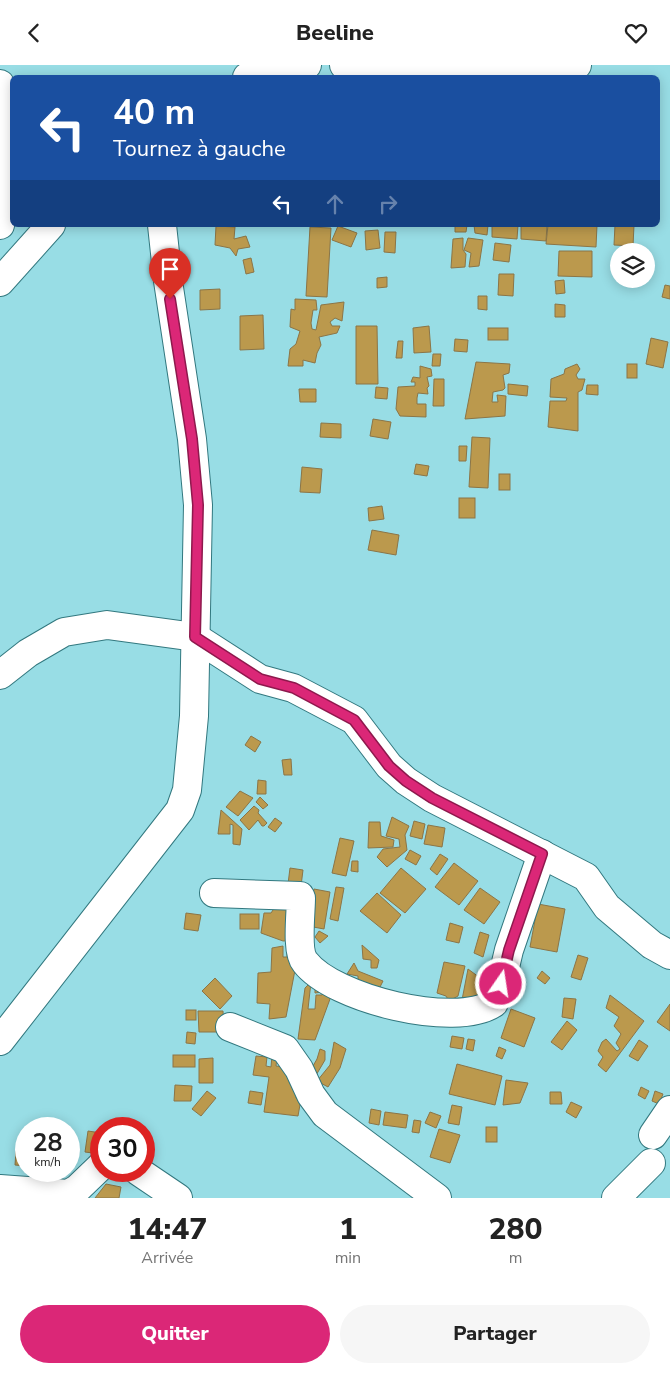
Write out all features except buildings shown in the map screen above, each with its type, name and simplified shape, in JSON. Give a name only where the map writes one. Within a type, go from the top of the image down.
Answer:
[{"type":"street","points":[[257,75],[307,65]]},
{"type":"street","points":[[344,65],[387,75],[421,72],[450,75]]},
{"type":"street","points":[[480,75],[518,68],[569,72],[577,65]]},
{"type":"street","points":[[0,84],[9,145],[5,202],[0,225]]},
{"type":"street","points":[[0,281],[49,227]]},
{"type":"street","points":[[0,1041],[180,810],[187,791],[194,716],[198,505],[192,439],[168,281],[162,227]]},
{"type":"street","points":[[0,675],[28,653],[64,632],[107,625],[195,637],[260,679],[294,688],[354,720],[389,766],[406,781],[432,798],[586,877],[607,907],[652,945],[670,955]]},
{"type":"street","points":[[214,893],[300,897],[301,951],[306,963],[329,981],[352,993],[404,1008],[451,1012],[478,1010],[494,1003],[501,984],[509,950],[542,854]]},
{"type":"street","points":[[230,1027],[285,1049],[299,1069],[311,1095],[325,1114],[438,1198]]},
{"type":"street","points":[[653,1135],[670,1110]]},
{"type":"street","points":[[616,1198],[651,1163]]},
{"type":"street","points":[[0,1189],[68,1194],[77,1189],[90,1177]]},
{"type":"street","points":[[154,1182],[178,1198]]},
{"type":"route","points":[[170,299],[192,439],[198,505],[195,637],[260,679],[294,688],[354,720],[389,766],[406,781],[432,798],[542,854],[509,950],[501,984]]}]
